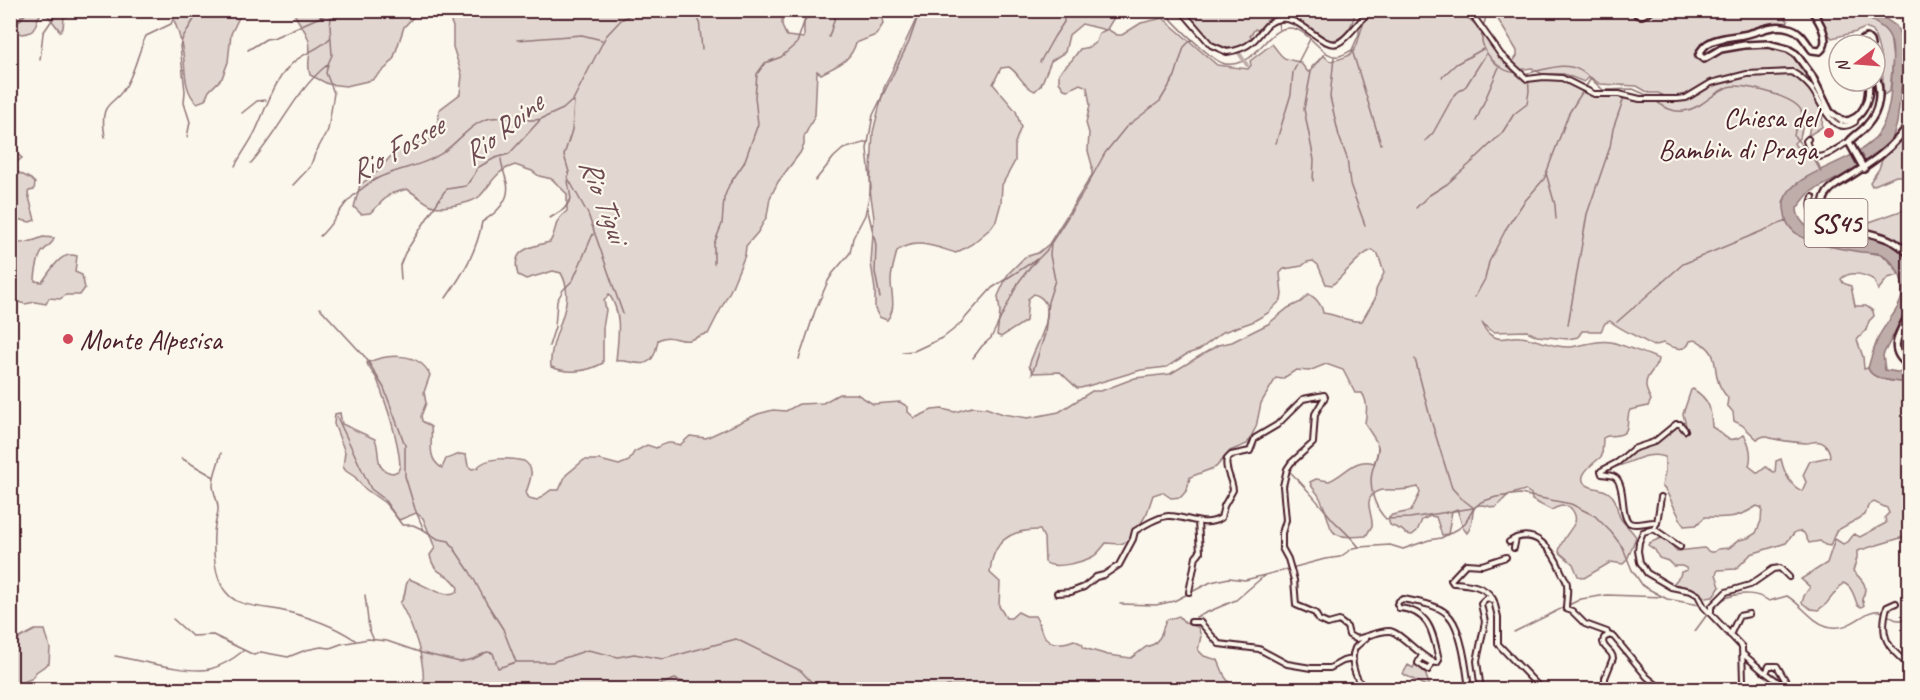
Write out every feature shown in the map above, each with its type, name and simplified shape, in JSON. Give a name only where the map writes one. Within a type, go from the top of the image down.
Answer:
[{"type":"main road","points":[[1636,10],[1639,15],[1651,10]]},
{"type":"main road","points":[[1811,10],[1819,19],[1825,40],[1820,51],[1812,50],[1797,31],[1774,26],[1744,35],[1717,39],[1701,50],[1698,55],[1704,59],[1724,49],[1768,44],[1788,49],[1796,54],[1812,76],[1826,107],[1834,117],[1844,122],[1856,117],[1867,103],[1869,93]]},
{"type":"main road","points":[[1863,168],[1850,143],[1868,125],[1879,93]]},
{"type":"main road","name":"SS45","points":[[1910,122],[1892,145],[1863,168],[1834,186],[1826,193],[1823,202],[1826,214],[1835,223],[1880,236],[1901,246],[1910,255]]},
{"type":"main road","points":[[1910,312],[1898,333],[1896,345],[1902,361],[1910,366]]},
{"type":"street","points":[[1180,10],[1211,45],[1227,52],[1250,44],[1265,26],[1278,19],[1293,20],[1332,44],[1342,40],[1371,10]]},
{"type":"street","points":[[1401,10],[1416,10]]},
{"type":"street","points":[[1469,10],[1510,65],[1530,80],[1544,77],[1562,78],[1594,94],[1619,94],[1640,99],[1683,99],[1712,83],[1747,74],[1792,72],[1812,89],[1821,106],[1835,123],[1842,126],[1850,125],[1855,122],[1856,117]]},
{"type":"street","points":[[1808,139],[1806,141],[1808,147],[1819,156],[1850,143]]},
{"type":"street","points":[[1813,197],[1811,207],[1813,212],[1827,222],[1901,246]]},
{"type":"street","points":[[1057,593],[1071,592],[1084,587],[1096,577],[1104,575],[1119,565],[1135,531],[1162,517],[1170,516],[1207,523],[1221,518],[1224,506],[1233,490],[1226,464],[1231,455],[1250,451],[1255,438],[1277,425],[1303,399],[1326,395],[1316,414],[1313,443],[1291,463],[1287,469],[1283,486],[1287,519],[1282,533],[1282,548],[1294,580],[1296,604],[1315,613],[1319,620],[1328,624],[1338,621],[1347,627],[1348,634],[1354,638],[1395,632],[1420,655],[1434,663],[1438,656],[1426,621],[1416,611],[1398,607],[1398,601],[1404,599],[1445,612],[1454,620],[1464,656],[1469,690]]},
{"type":"street","points":[[1656,524],[1654,522],[1632,524],[1629,522],[1625,517],[1624,502],[1618,480],[1602,474],[1601,471],[1618,462],[1633,449],[1654,442],[1676,424],[1680,424],[1685,430]]},
{"type":"street","points":[[1654,529],[1661,496]]},
{"type":"street","points":[[1189,592],[1196,557],[1200,552],[1198,522]]},
{"type":"street","points":[[1680,547],[1654,529],[1643,532],[1639,542],[1639,557],[1645,571],[1656,580],[1691,591],[1698,595],[1709,608],[1740,645],[1743,654],[1743,681]]},
{"type":"street","points":[[1514,548],[1516,538]]},
{"type":"street","points":[[1509,542],[1516,538],[1532,538],[1543,542],[1558,561],[1566,580],[1566,609],[1572,611],[1585,624],[1607,632],[1608,636],[1615,638],[1647,677],[1663,690]]},
{"type":"street","points":[[1506,558],[1482,565],[1466,564],[1452,578],[1452,583],[1466,584],[1486,590],[1493,600],[1498,618],[1498,644],[1542,690]]},
{"type":"street","points":[[1709,608],[1726,592],[1750,585],[1773,569],[1780,568],[1789,577]]},
{"type":"street","points":[[1481,690],[1477,661],[1485,618],[1482,602],[1487,598],[1493,600]]},
{"type":"street","points":[[1896,603],[1887,607],[1883,631],[1886,641],[1899,658],[1910,666]]},
{"type":"street","points":[[1730,635],[1739,616],[1749,614]]},
{"type":"street","points":[[1191,622],[1200,622],[1219,644],[1259,649],[1294,666],[1330,668],[1353,659]]},
{"type":"street","points":[[1605,690],[1605,678],[1613,658],[1611,652],[1603,644],[1604,639],[1608,636]]},
{"type":"street","points":[[1363,687],[1357,679],[1353,659],[1356,647],[1366,637]]},
{"type":"street","points":[[1743,654],[1762,671],[1765,671],[1783,690]]},
{"type":"street","points":[[1765,671],[1769,666],[1776,665],[1788,685],[1794,690]]},
{"type":"shaded area","points":[[1633,10],[1638,17],[1658,10],[1767,11],[1769,14],[1784,16],[1788,21],[1787,24],[1765,24],[1744,33],[1716,36],[1702,45],[1694,54],[1695,59],[1704,62],[1725,51],[1745,47],[1767,46],[1789,52],[1808,72],[1820,99],[1811,83],[1794,70],[1785,69],[1723,78],[1709,82],[1681,98],[1669,98],[1658,93],[1649,93],[1637,86],[1600,84],[1590,77],[1584,82],[1564,74],[1542,74],[1532,68],[1518,70],[1512,63],[1517,56],[1517,51],[1493,11]]},
{"type":"shaded area","points":[[25,11],[74,11],[64,18],[63,28],[60,31],[46,13],[42,12],[34,29],[22,34],[18,31],[16,22]]},
{"type":"shaded area","points":[[170,11],[242,11],[231,34],[228,62],[222,78],[209,91],[205,100],[197,103],[187,86],[181,42]]},
{"type":"shaded area","points":[[293,11],[419,11],[404,27],[393,60],[387,67],[372,80],[346,86],[328,84],[310,75],[309,41]]},
{"type":"shaded area","points":[[447,11],[784,11],[782,24],[787,36],[804,38],[804,22],[810,11],[881,11],[883,24],[876,35],[856,43],[850,55],[843,62],[821,74],[817,71],[815,115],[804,137],[804,145],[778,182],[770,198],[767,216],[758,232],[746,246],[745,255],[731,289],[708,334],[689,340],[662,338],[658,340],[651,360],[646,363],[616,361],[618,318],[609,294],[604,301],[606,310],[603,328],[603,363],[584,370],[571,371],[551,367],[551,355],[567,296],[566,285],[561,273],[553,271],[526,279],[518,275],[516,266],[519,254],[523,251],[550,242],[557,222],[567,211],[567,194],[552,179],[515,165],[503,170],[476,199],[464,203],[435,206],[407,189],[390,194],[370,213],[361,214],[354,207],[360,185],[405,146],[433,138],[438,129],[439,110],[460,94],[462,75],[453,47],[453,27]]},
{"type":"shaded area","points":[[920,11],[1123,11],[1113,19],[1107,29],[1117,35],[1122,35],[1141,23],[1163,18],[1217,65],[1248,69],[1251,65],[1250,61],[1272,44],[1283,57],[1300,62],[1308,72],[1323,55],[1330,61],[1349,55],[1357,45],[1368,15],[1388,11],[1411,14],[1418,11],[1459,11],[1475,24],[1506,63],[1527,82],[1540,79],[1560,79],[1587,92],[1614,94],[1642,101],[1683,101],[1712,84],[1740,77],[1794,74],[1812,91],[1823,113],[1822,127],[1808,136],[1810,126],[1803,125],[1800,137],[1794,143],[1797,148],[1804,144],[1821,171],[1798,183],[1783,202],[1815,243],[1882,255],[1894,266],[1899,275],[1888,278],[1878,290],[1874,280],[1862,275],[1853,274],[1841,279],[1843,283],[1851,286],[1855,306],[1866,306],[1873,311],[1874,316],[1857,340],[1863,357],[1864,369],[1868,368],[1874,376],[1880,378],[1909,383],[1909,547],[1904,537],[1857,551],[1853,571],[1865,587],[1862,607],[1858,606],[1851,589],[1843,583],[1826,604],[1818,610],[1811,609],[1802,603],[1810,587],[1801,579],[1827,563],[1835,539],[1843,544],[1848,542],[1854,534],[1860,537],[1886,523],[1885,517],[1889,513],[1887,508],[1874,502],[1868,506],[1865,515],[1836,531],[1830,546],[1820,541],[1809,543],[1804,533],[1795,532],[1786,543],[1751,554],[1736,569],[1718,570],[1716,574],[1720,587],[1713,597],[1706,598],[1692,588],[1673,584],[1681,572],[1687,570],[1686,568],[1673,566],[1668,561],[1659,558],[1655,550],[1648,545],[1649,543],[1661,538],[1668,541],[1677,551],[1704,548],[1714,552],[1718,549],[1729,548],[1739,540],[1756,533],[1761,521],[1762,508],[1757,506],[1738,515],[1705,517],[1696,525],[1684,526],[1662,486],[1665,457],[1651,455],[1611,468],[1635,450],[1646,447],[1674,426],[1679,425],[1685,434],[1687,429],[1683,414],[1691,390],[1699,393],[1706,401],[1710,410],[1712,427],[1729,439],[1744,435],[1750,450],[1749,466],[1758,473],[1766,467],[1775,473],[1776,461],[1781,459],[1788,478],[1802,491],[1806,482],[1803,475],[1810,461],[1830,457],[1829,450],[1818,441],[1790,442],[1764,436],[1757,439],[1734,421],[1733,412],[1727,405],[1728,398],[1719,383],[1713,356],[1708,348],[1697,341],[1690,341],[1682,348],[1674,348],[1663,343],[1653,346],[1610,321],[1605,323],[1601,331],[1582,331],[1578,337],[1568,339],[1537,336],[1527,331],[1493,332],[1482,322],[1487,332],[1497,338],[1526,338],[1564,347],[1606,341],[1658,359],[1646,382],[1646,390],[1651,400],[1648,406],[1630,410],[1625,432],[1603,438],[1602,456],[1589,467],[1583,476],[1585,484],[1612,496],[1621,519],[1636,537],[1627,560],[1623,564],[1611,562],[1584,578],[1578,576],[1573,564],[1559,552],[1575,522],[1572,510],[1563,506],[1551,510],[1532,500],[1531,494],[1525,490],[1508,495],[1495,508],[1485,505],[1475,507],[1467,533],[1457,509],[1452,511],[1448,534],[1442,535],[1436,517],[1430,516],[1422,520],[1417,531],[1412,535],[1390,525],[1388,519],[1392,515],[1411,511],[1420,493],[1418,487],[1403,490],[1380,490],[1370,497],[1372,526],[1366,536],[1352,537],[1336,534],[1310,482],[1316,479],[1329,481],[1361,462],[1374,463],[1378,445],[1365,423],[1366,407],[1362,393],[1355,393],[1343,370],[1326,364],[1309,371],[1296,370],[1282,379],[1276,378],[1261,403],[1256,427],[1247,444],[1230,451],[1216,467],[1190,477],[1187,490],[1181,497],[1171,498],[1162,492],[1153,495],[1147,513],[1129,541],[1120,544],[1106,543],[1096,555],[1087,559],[1055,565],[1045,562],[1044,538],[1040,530],[1029,530],[1012,535],[1005,540],[994,553],[991,562],[990,573],[1000,582],[999,606],[1006,618],[1011,618],[1018,612],[1026,616],[1035,616],[1044,635],[1051,642],[1064,643],[1074,640],[1082,644],[1084,648],[1108,655],[1131,658],[1154,644],[1160,637],[1166,620],[1179,616],[1185,623],[1198,627],[1201,636],[1198,650],[1204,656],[1218,660],[1225,677],[1234,689],[423,689],[421,656],[410,623],[400,603],[404,597],[406,585],[409,579],[445,594],[457,592],[458,588],[432,562],[430,555],[435,548],[423,518],[416,513],[399,520],[385,503],[364,488],[343,467],[345,452],[334,424],[335,414],[340,413],[342,424],[375,439],[380,465],[383,469],[393,473],[398,471],[400,466],[392,422],[377,379],[367,363],[393,356],[411,358],[425,367],[430,375],[424,392],[426,403],[421,416],[422,421],[431,427],[431,450],[437,464],[442,468],[446,459],[460,454],[466,455],[468,466],[472,469],[492,460],[524,461],[531,472],[526,493],[529,498],[537,500],[551,490],[559,490],[566,475],[584,460],[600,460],[619,465],[629,461],[634,452],[647,445],[656,448],[668,443],[680,445],[690,436],[706,438],[758,414],[773,410],[786,411],[799,404],[823,403],[839,394],[857,394],[873,404],[900,402],[908,407],[908,412],[915,418],[932,410],[942,409],[955,412],[972,407],[1028,418],[1059,412],[1092,391],[1101,391],[1135,378],[1170,374],[1218,345],[1232,342],[1268,324],[1308,295],[1318,301],[1323,313],[1353,321],[1362,321],[1375,299],[1376,290],[1384,273],[1378,254],[1372,250],[1361,257],[1332,285],[1326,284],[1318,265],[1313,261],[1302,266],[1284,269],[1280,273],[1281,300],[1268,313],[1252,322],[1223,332],[1199,350],[1187,354],[1167,367],[1141,370],[1081,388],[1077,388],[1060,372],[1034,373],[1029,366],[1045,327],[1047,307],[1043,299],[1034,294],[1028,299],[1026,321],[1001,337],[997,335],[1000,312],[998,296],[1008,274],[1025,257],[1038,253],[1049,244],[1092,175],[1088,151],[1089,133],[1086,123],[1090,105],[1087,87],[1080,84],[1068,90],[1064,89],[1059,82],[1059,73],[1080,49],[1096,42],[1099,33],[1106,30],[1082,24],[1069,35],[1065,52],[1051,61],[1041,85],[1035,91],[1009,67],[1001,68],[993,84],[1016,111],[1021,127],[1015,143],[1015,161],[1002,185],[1001,203],[996,221],[972,244],[956,253],[926,244],[911,245],[897,251],[891,277],[892,311],[887,320],[879,317],[875,309],[871,263],[874,218],[870,189],[873,132],[884,88]]},
{"type":"shaded area","points":[[1183,11],[1355,11],[1353,21],[1347,31],[1334,40],[1328,40],[1302,22],[1285,16],[1276,17],[1267,22],[1259,31],[1255,29],[1250,36],[1253,38],[1249,42],[1231,48],[1215,44],[1208,39]]},
{"type":"shaded area","points":[[1816,11],[1853,11],[1877,22],[1886,29],[1890,36],[1893,59],[1890,91],[1887,93],[1887,33],[1874,33],[1865,28],[1852,33],[1828,33]]},
{"type":"shaded area","points":[[1853,11],[1874,11],[1896,26],[1901,36],[1904,67],[1897,123],[1892,140],[1882,151],[1858,168],[1810,192],[1797,211],[1801,221],[1809,228],[1850,231],[1870,236],[1897,248],[1909,261],[1909,305],[1883,355],[1885,370],[1909,374],[1909,383],[1874,376],[1868,368],[1880,334],[1902,296],[1903,290],[1897,270],[1881,254],[1829,246],[1797,234],[1790,227],[1784,210],[1784,201],[1789,191],[1799,182],[1869,144],[1878,134],[1885,120],[1889,104],[1893,58],[1890,39],[1882,27]]},
{"type":"shaded area","points":[[1909,129],[1909,198],[1907,181],[1903,176],[1896,176],[1872,186],[1870,182],[1882,160]]},
{"type":"shaded area","points":[[12,149],[22,158],[12,166],[12,169],[35,183],[34,190],[28,193],[35,220],[30,222],[17,219],[13,212],[15,204],[10,197],[10,150]]},
{"type":"shaded area","points":[[1909,208],[1909,250],[1890,236],[1862,228],[1861,225]]},
{"type":"shaded area","points":[[43,237],[54,238],[41,254],[35,281],[42,282],[56,263],[71,255],[77,256],[75,272],[82,275],[85,288],[80,295],[66,295],[60,299],[49,298],[46,304],[35,302],[25,304],[11,300],[11,242],[27,242]]},
{"type":"shaded area","points":[[1909,319],[1909,361],[1899,346]]},
{"type":"shaded area","points":[[35,630],[45,630],[50,648],[49,663],[36,672],[31,679],[11,687],[11,640]]},
{"type":"shaded area","points":[[1415,664],[1425,673],[1431,689],[1403,674],[1408,665],[1413,668]]},
{"type":"waterway","points":[[11,30],[29,10]]},
{"type":"waterway","points":[[40,60],[43,33],[59,10]]},
{"type":"waterway","points":[[105,137],[103,124],[106,108],[124,89],[146,36],[171,24],[175,10]]},
{"type":"waterway","points":[[187,137],[190,122],[184,103],[185,91],[180,46],[200,10]]},
{"type":"waterway","points":[[293,185],[310,167],[328,130],[334,93],[326,73],[332,55],[330,26],[332,10]]},
{"type":"waterway","name":"Rio Roine","points":[[401,280],[400,265],[405,253],[444,192],[447,189],[466,186],[477,168],[495,158],[509,154],[541,119],[563,109],[573,100],[606,36],[621,20],[638,10]]},
{"type":"waterway","points":[[698,10],[702,49]]},
{"type":"waterway","points":[[714,264],[714,244],[722,224],[724,198],[729,185],[744,163],[758,124],[755,97],[757,74],[765,63],[781,57],[797,43],[808,10]]},
{"type":"waterway","points":[[829,37],[837,10]]},
{"type":"waterway","points":[[799,359],[828,281],[850,253],[853,238],[865,215],[871,188],[867,149],[873,115],[909,42],[920,10]]},
{"type":"waterway","points":[[1040,62],[1064,22],[1067,10]]},
{"type":"waterway","points":[[1164,10],[1201,47],[1217,60],[1229,64],[1246,60],[1277,32],[1288,28],[1302,32],[1327,53],[1339,56],[1352,50],[1359,34],[1359,26]]},
{"type":"waterway","points":[[1277,10],[1279,30]]},
{"type":"waterway","points":[[1359,21],[1360,10]]},
{"type":"waterway","points":[[1483,27],[1488,10]]},
{"type":"waterway","points":[[248,50],[266,39],[331,12]]},
{"type":"waterway","points":[[1482,32],[1484,46],[1491,59],[1503,69],[1517,73]]},
{"type":"waterway","points":[[517,40],[582,35],[602,40]]},
{"type":"waterway","points":[[235,166],[254,135],[282,76],[295,61],[330,38]]},
{"type":"waterway","points":[[973,358],[991,338],[1018,283],[1046,251],[1105,153],[1126,127],[1160,101],[1175,76],[1184,47],[1192,39]]},
{"type":"waterway","points":[[1276,143],[1291,94],[1293,72],[1310,39]]},
{"type":"waterway","points":[[1442,77],[1456,64],[1483,49]]},
{"type":"waterway","points":[[1352,50],[1381,144]]},
{"type":"waterway","points":[[1239,53],[1247,65]]},
{"type":"waterway","points":[[1313,181],[1314,160],[1304,109],[1312,67],[1325,54]]},
{"type":"waterway","points":[[1425,141],[1433,133],[1454,95],[1466,86],[1486,54]]},
{"type":"waterway","points":[[1334,57],[1330,97],[1339,136],[1347,158],[1350,184],[1365,225]]},
{"type":"waterway","points":[[251,163],[296,99],[327,65]]},
{"type":"waterway","points":[[1476,121],[1499,67]]},
{"type":"waterway","points":[[1522,74],[1554,67],[1570,67],[1584,73],[1603,90],[1633,89],[1651,97]]},
{"type":"waterway","points":[[1416,208],[1472,162],[1502,133],[1514,114],[1527,104],[1528,73]]},
{"type":"waterway","points":[[1475,297],[1485,279],[1489,262],[1507,227],[1544,179],[1569,113],[1590,80]]},
{"type":"waterway","points":[[1654,100],[1668,109],[1684,111],[1696,107],[1728,87],[1735,86],[1767,92],[1789,100],[1801,110],[1803,117],[1802,124],[1795,130],[1794,136],[1815,161],[1821,172]]},
{"type":"waterway","points":[[1568,325],[1587,214],[1627,89]]},
{"type":"waterway","points":[[242,113],[257,101],[266,100]]},
{"type":"waterway","name":"Rio Tigui","points":[[574,101],[572,130],[564,155],[569,172],[568,178],[588,214],[623,314]]},
{"type":"waterway","name":"Rio Fossee","points":[[320,236],[346,203],[369,183],[438,155],[478,123],[497,117],[541,119]]},
{"type":"waterway","points":[[815,181],[843,149],[867,142]]},
{"type":"waterway","points":[[446,298],[468,262],[477,243],[482,222],[497,211],[507,196],[507,183],[501,159]]},
{"type":"waterway","points":[[1546,173],[1555,205],[1556,219]]},
{"type":"waterway","points":[[550,218],[564,209],[571,199],[568,181]]},
{"type":"waterway","points":[[867,207],[876,245],[875,272],[880,298]]},
{"type":"waterway","points":[[1617,322],[1683,264],[1786,221]]},
{"type":"waterway","points":[[549,346],[555,327],[557,301],[563,290],[573,280],[593,234]]},
{"type":"waterway","points":[[1032,374],[1045,334],[1048,302],[1055,280],[1050,255],[1051,244]]},
{"type":"waterway","points":[[902,352],[914,351],[944,337],[958,326],[992,288],[1037,259]]},
{"type":"waterway","points":[[320,308],[366,358],[384,388],[405,445],[405,476],[424,530],[438,539],[449,541],[503,629],[516,662]]},
{"type":"waterway","points":[[1415,359],[1452,488],[1474,508]]},
{"type":"waterway","points":[[337,417],[371,489],[383,498],[402,525],[413,525],[424,530]]},
{"type":"waterway","points":[[1378,447],[1371,484],[1373,497],[1386,519],[1410,518],[1473,508]]},
{"type":"waterway","points":[[221,453],[213,485],[218,508],[214,531],[214,551],[216,570],[228,595],[239,602],[309,618],[337,629],[355,640]]},
{"type":"waterway","points":[[181,458],[214,477]]},
{"type":"waterway","points":[[1289,471],[1359,547]]},
{"type":"waterway","points":[[1120,604],[1156,605],[1174,601],[1211,582],[1229,578],[1245,580],[1340,557],[1353,548],[1390,545],[1403,549],[1441,538],[1458,529],[1481,502],[1496,497],[1520,494],[1571,504],[1595,516],[1623,548],[1632,570],[1643,586],[1667,599],[1700,605]]},
{"type":"waterway","points":[[1196,617],[1236,600],[1264,576]]},
{"type":"waterway","points":[[1713,609],[1728,597],[1749,594],[1769,601],[1787,596],[1816,621],[1827,626],[1851,624],[1874,611],[1880,611],[1896,620],[1910,617]]},
{"type":"waterway","points":[[365,595],[369,629],[373,638]]},
{"type":"waterway","points":[[1514,632],[1581,599],[1607,595],[1664,597]]},
{"type":"waterway","points":[[1695,631],[1709,612]]},
{"type":"waterway","points":[[173,619],[192,636],[213,635],[254,655],[261,652],[288,657],[306,650],[330,648],[368,639],[387,641],[422,653],[460,662],[487,652],[493,653],[498,668],[516,662],[552,662],[588,650],[618,657],[634,654],[663,659],[736,639],[801,671],[819,690]]},
{"type":"waterway","points":[[115,656],[177,668],[201,670],[219,666],[243,651]]},
{"type":"waterway","points":[[645,690],[675,679],[703,690]]},
{"type":"waterway","points":[[943,690],[947,686],[969,686]]},
{"type":"place","name":"Chiesa del Bambin di Praga","points":[[1829,133]]},
{"type":"place","name":"Monte Alpesisa","points":[[68,339]]}]
